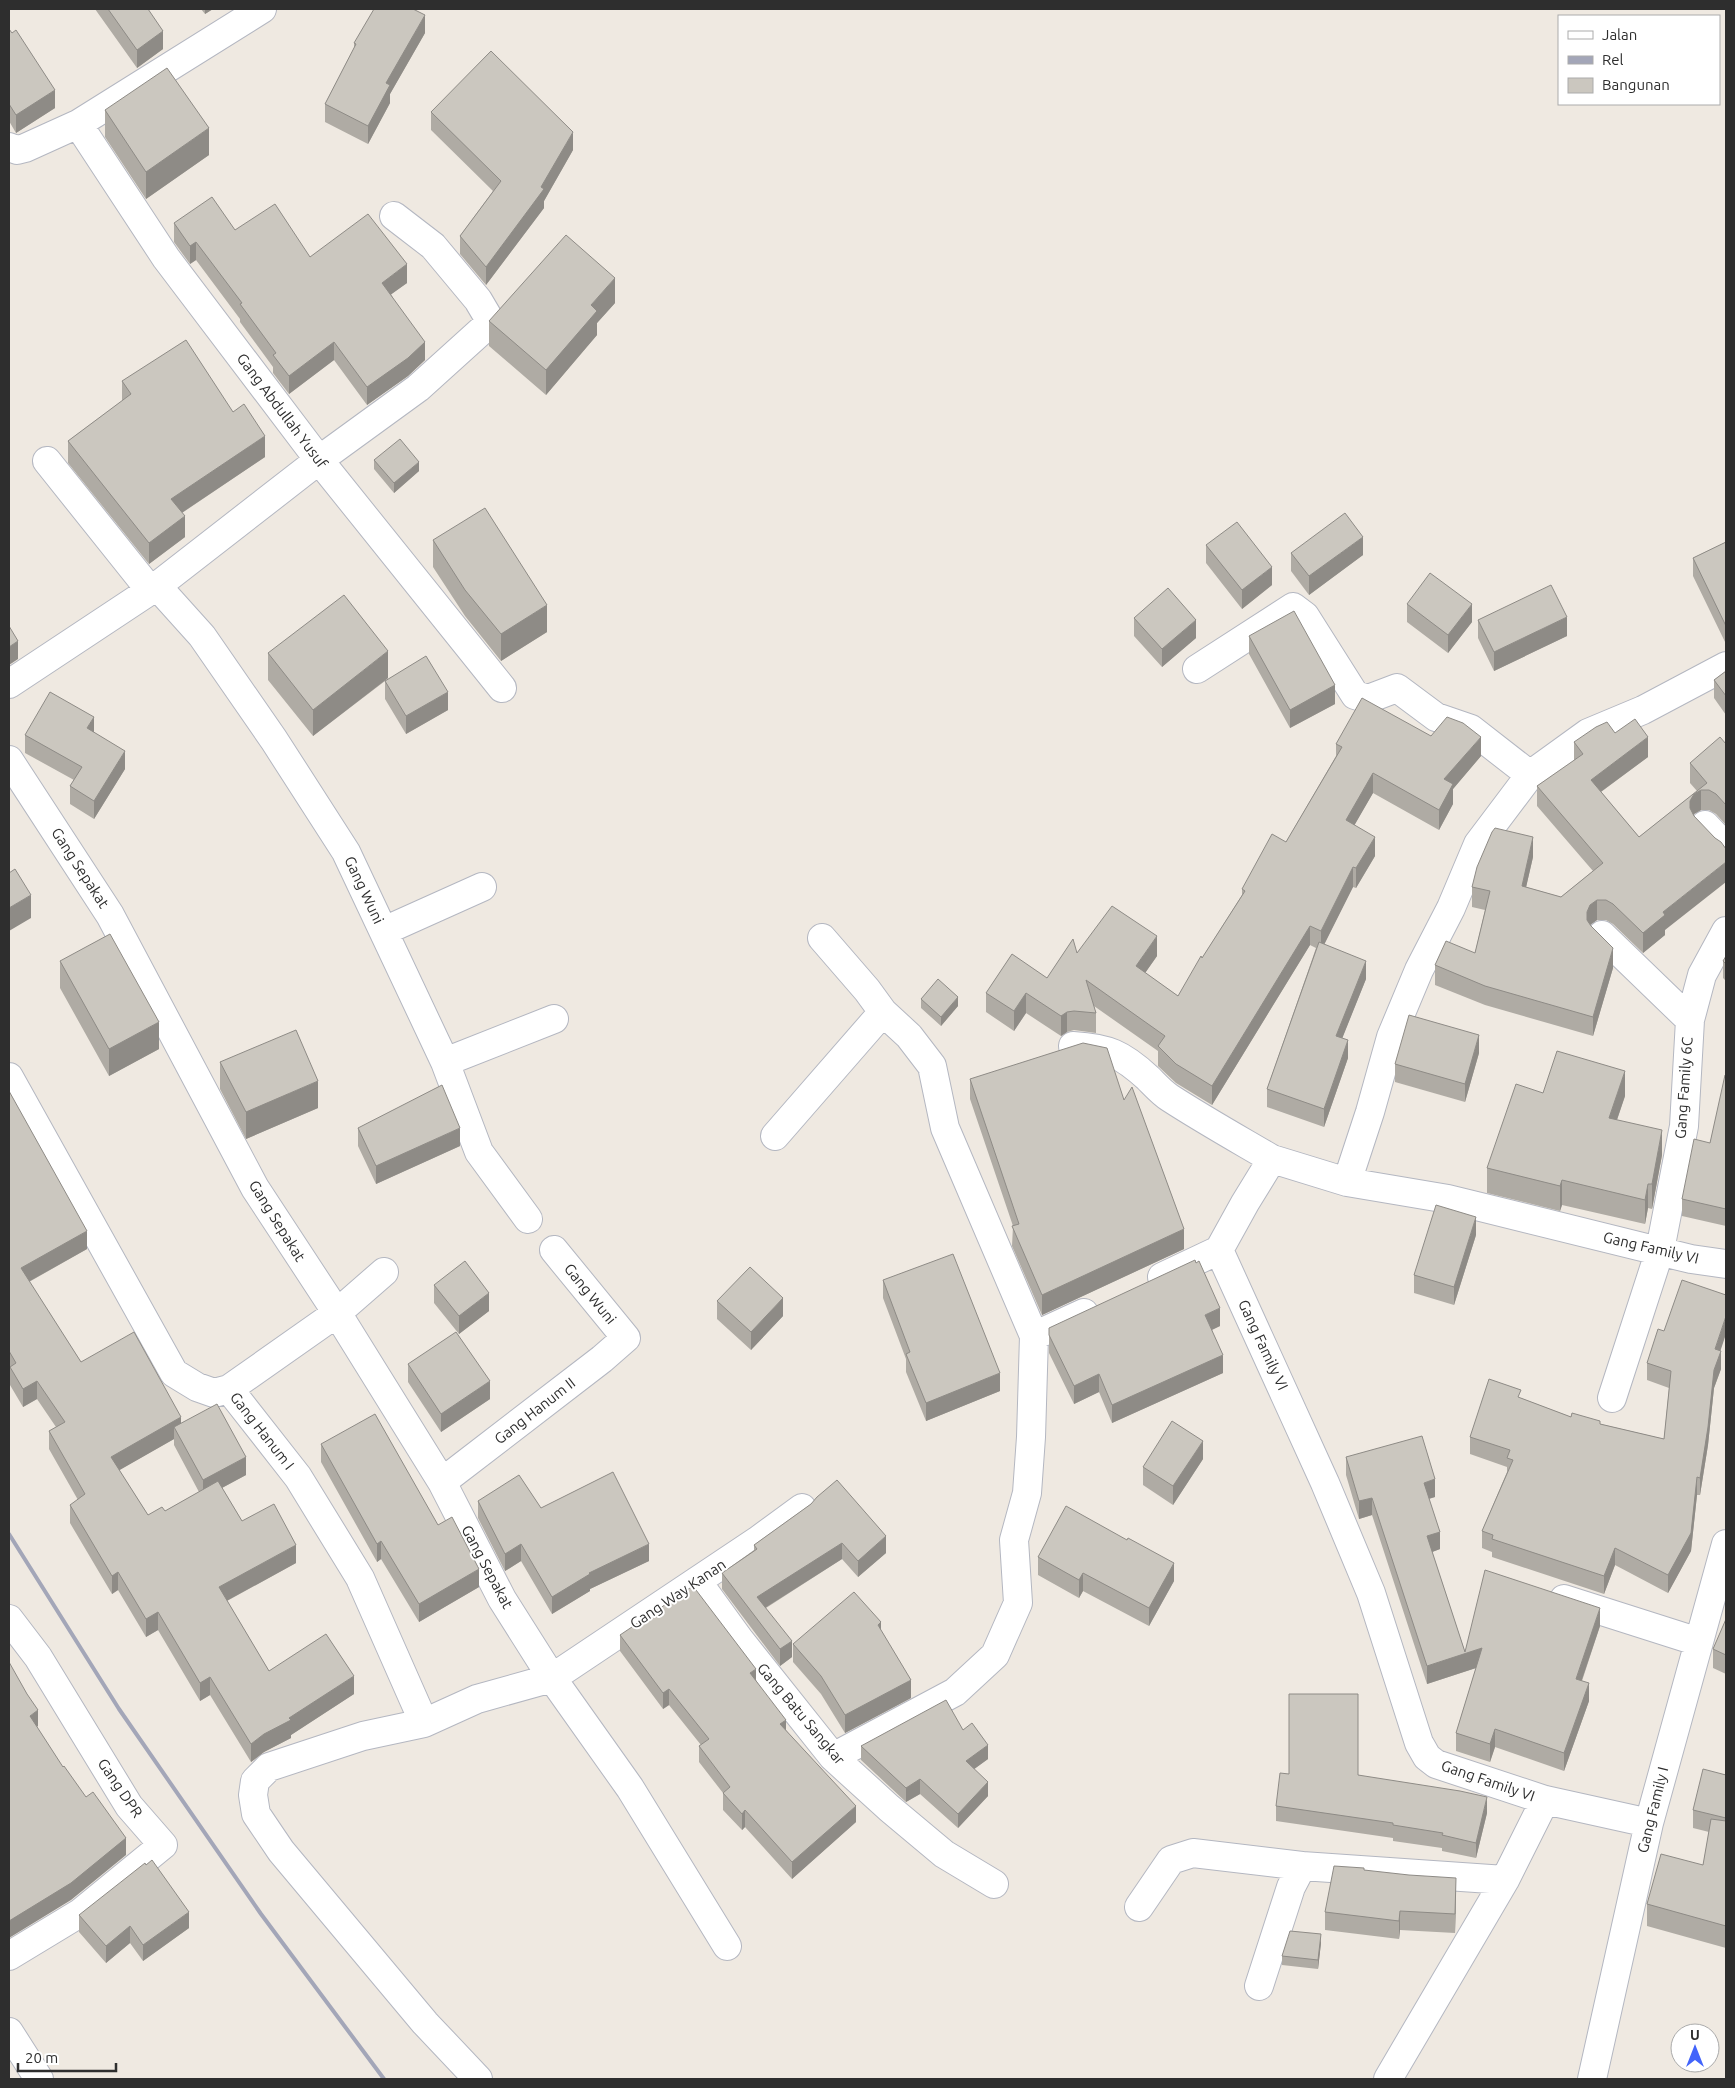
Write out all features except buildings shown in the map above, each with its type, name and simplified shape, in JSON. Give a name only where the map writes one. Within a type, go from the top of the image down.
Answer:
[{"type":"street","points":[[9,147],[17,150],[25,148],[78,124],[262,9]]},
{"type":"street","name":"Gang Abdullah Yusuf","points":[[78,124],[166,258],[319,460],[502,688]]},
{"type":"street","points":[[9,684],[154,588],[319,460],[418,388],[491,322],[478,300],[433,246],[394,216]]},
{"type":"street","name":"Gang Wuni","points":[[47,461],[154,588],[202,636],[274,740],[346,852],[445,1062],[479,1152],[528,1218]]},
{"type":"street","points":[[1197,669],[1293,608],[1306,616],[1355,696],[1368,699],[1397,688],[1436,717],[1471,729],[1530,775]]},
{"type":"street","points":[[1347,1182],[1370,1112],[1391,1037],[1418,970],[1451,908],[1478,844],[1530,775],[1588,733],[1642,710],[1726,666]]},
{"type":"street","name":"Gang Sepakat","points":[[9,760],[110,915],[255,1188],[337,1313],[442,1482],[502,1598],[552,1678]]},
{"type":"street","points":[[1705,825],[1726,847]]},
{"type":"street","points":[[384,931],[482,887]]},
{"type":"street","name":"Gang Family 6C","points":[[1612,1398],[1660,1250],[1684,1126],[1690,1020],[1702,974],[1726,931]]},
{"type":"street","points":[[1602,935],[1690,1020]]},
{"type":"street","points":[[822,938],[867,990],[883,1012],[909,1036],[932,1066],[945,1128],[1034,1336],[1031,1437],[1027,1493],[1014,1540],[1018,1603],[995,1655],[956,1692],[833,1757]]},
{"type":"street","points":[[775,1136],[883,1012]]},
{"type":"street","points":[[445,1062],[554,1019]]},
{"type":"street","name":"Gang Family VI","points":[[1073,1046],[1095,1047],[1110,1051],[1123,1058],[1168,1097],[1272,1159],[1347,1182],[1448,1199],[1691,1259],[1726,1264]]},
{"type":"street","name":"Gang Hanum I","points":[[9,1077],[174,1373],[197,1388],[214,1393],[230,1388],[298,1477],[360,1578],[424,1723]]},
{"type":"street","points":[[1140,1287],[1220,1250],[1245,1203],[1272,1159]]},
{"type":"street","name":"Gang Wuni","points":[[554,1250],[626,1338]]},
{"type":"street","name":"Gang Family VI","points":[[1220,1250],[1326,1483],[1372,1593],[1419,1743],[1427,1757],[1436,1764],[1545,1800],[1649,1822]]},
{"type":"street","points":[[230,1388],[337,1313],[384,1272]]},
{"type":"street","points":[[1034,1336],[1105,1304]]},
{"type":"street","name":"Gang Hanum II","points":[[442,1482],[602,1359],[626,1338]]},
{"type":"street","name":"Gang Way Kanan","points":[[478,2079],[425,2023],[281,1851],[256,1814],[253,1795],[255,1781],[270,1768],[362,1736],[424,1723],[477,1700],[552,1678],[802,1508]]},
{"type":"street","name":"Gang Family I","points":[[1592,2079],[1649,1822],[1699,1642],[1718,1607],[1726,1544]]},
{"type":"street","name":"Gang Batu Sangkar","points":[[697,1581],[738,1639],[833,1757],[944,1854],[994,1884]]},
{"type":"street","points":[[1537,1590],[1699,1642]]},
{"type":"street","name":"Gang DPR","points":[[9,1620],[38,1657],[129,1806],[163,1845],[80,1913],[9,1956]]},
{"type":"street","points":[[552,1678],[630,1788],[727,1946]]},
{"type":"street","points":[[1388,2079],[1505,1880],[1545,1800]]},
{"type":"street","points":[[1139,1907],[1171,1860],[1182,1855],[1194,1853],[1302,1866],[1505,1880]]},
{"type":"street","points":[[1259,1986],[1291,1887],[1302,1866]]},
{"type":"street","points":[[9,2032],[39,2079]]},
{"type":"railway","points":[[9,1534],[119,1709],[261,1914],[384,2079]]}]
